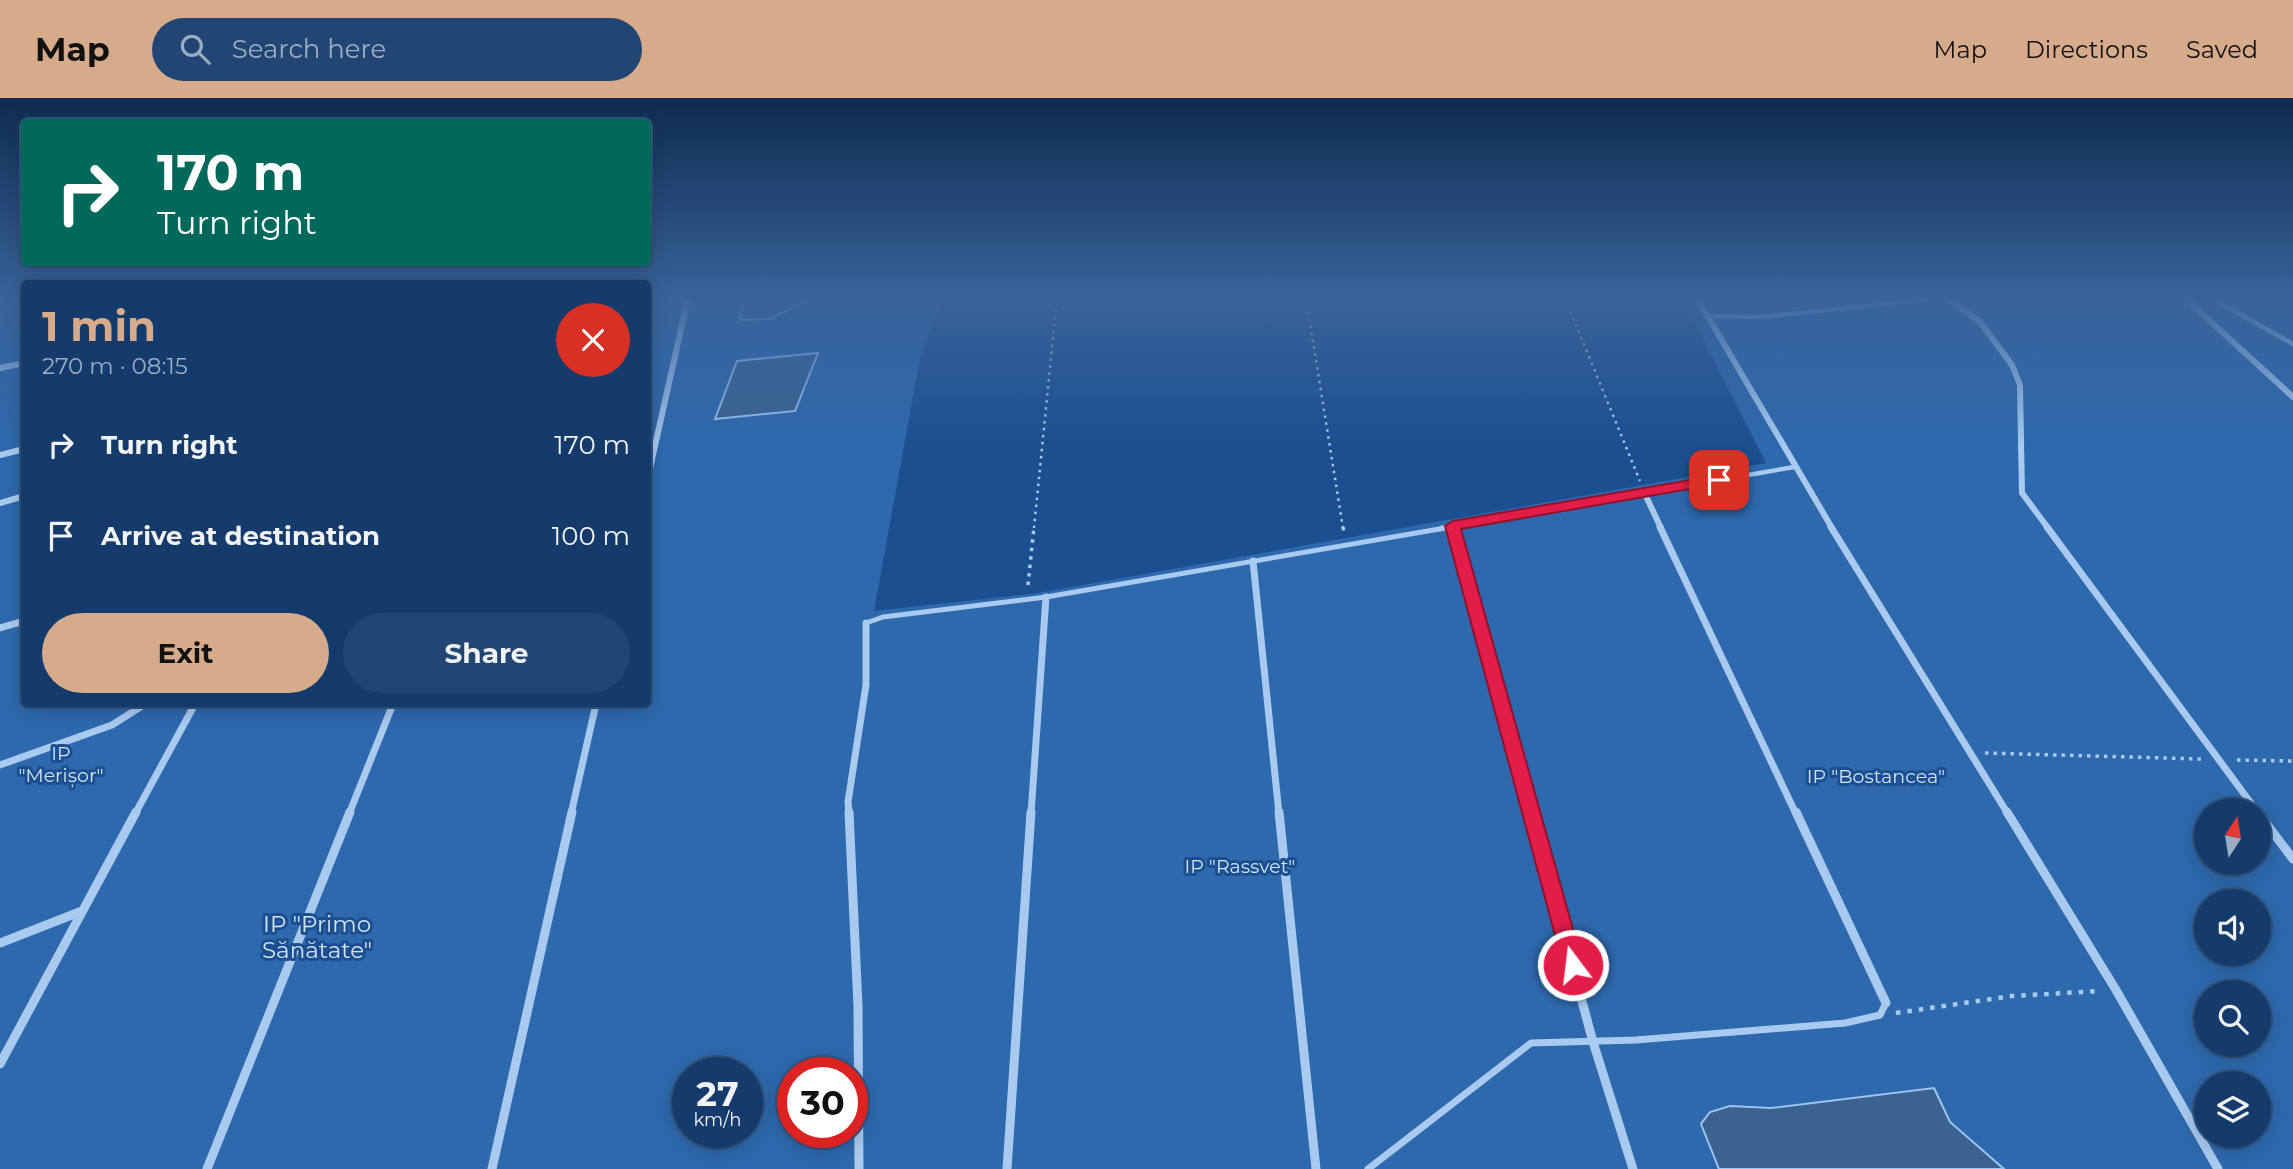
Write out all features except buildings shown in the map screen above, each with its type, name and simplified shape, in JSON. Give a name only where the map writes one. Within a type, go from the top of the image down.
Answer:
[{"type":"street","points":[[651,464],[677,348]]},
{"type":"street","points":[[1725,348],[1794,467],[2116,990],[2218,1169]]},
{"type":"street","points":[[1999,348],[2012,365],[2020,385],[2022,493],[2247,798]]},
{"type":"street","points":[[2240,348],[2293,397]]},
{"type":"street","points":[[0,368],[21,364]]},
{"type":"street","points":[[0,455],[21,450]]},
{"type":"street","points":[[1644,492],[1886,1003]]},
{"type":"street","points":[[0,503],[21,497]]},
{"type":"street","points":[[1453,526],[1593,1042],[1633,1169]]},
{"type":"street","points":[[1252,561],[1316,1169]]},
{"type":"street","points":[[1007,1169],[1046,597]]},
{"type":"street","points":[[0,628],[21,622]]},
{"type":"street","points":[[859,1169],[858,1006],[848,802],[866,685],[866,623]]},
{"type":"street","points":[[0,765],[112,725],[140,707]]},
{"type":"street","points":[[0,1064],[193,707]]},
{"type":"street","points":[[207,1169],[392,707]]},
{"type":"street","points":[[492,1169],[595,707]]},
{"type":"street","points":[[2272,831],[2293,859]]},
{"type":"street","points":[[0,943],[82,911]]},
{"type":"lane","points":[[866,623],[883,617],[1046,597],[1794,467]]},
{"type":"lane","points":[[1368,1169],[1531,1043],[1593,1042],[1845,1023],[1880,1016],[1886,1003]]},
{"type":"path","points":[[1026,600],[1052,348]]},
{"type":"path","points":[[1314,348],[1346,545]]},
{"type":"path","points":[[1585,348],[1644,492]]},
{"type":"path","points":[[1969,752],[2293,761]]},
{"type":"path","points":[[1880,1016],[2012,996],[2116,990]]},
{"type":"green space","points":[[0,348],[21,348],[21,707],[651,707],[651,348],[924,348],[874,611],[1038,593],[1766,463],[1707,348],[2293,348],[2293,1169],[0,1169]]},
{"type":"shaded area","points":[[818,353],[795,411],[715,419],[737,361]]},
{"type":"shaded area","points":[[1934,1088],[1950,1122],[2004,1169],[1719,1169],[1701,1124],[1710,1112],[1730,1106],[1771,1108]]},
{"type":"route","points":[[1573,965],[1453,526],[1719,480]]},
{"type":"park label","name":"IP \"Merișor\"","points":[[61,764]]},
{"type":"park label","name":"IP \"Bostancea\"","points":[[1876,776]]},
{"type":"park label","name":"IP \"Rassvet\"","points":[[1240,866]]},
{"type":"park label","name":"IP \"Primo Sănătate\"","points":[[317,937]]}]
